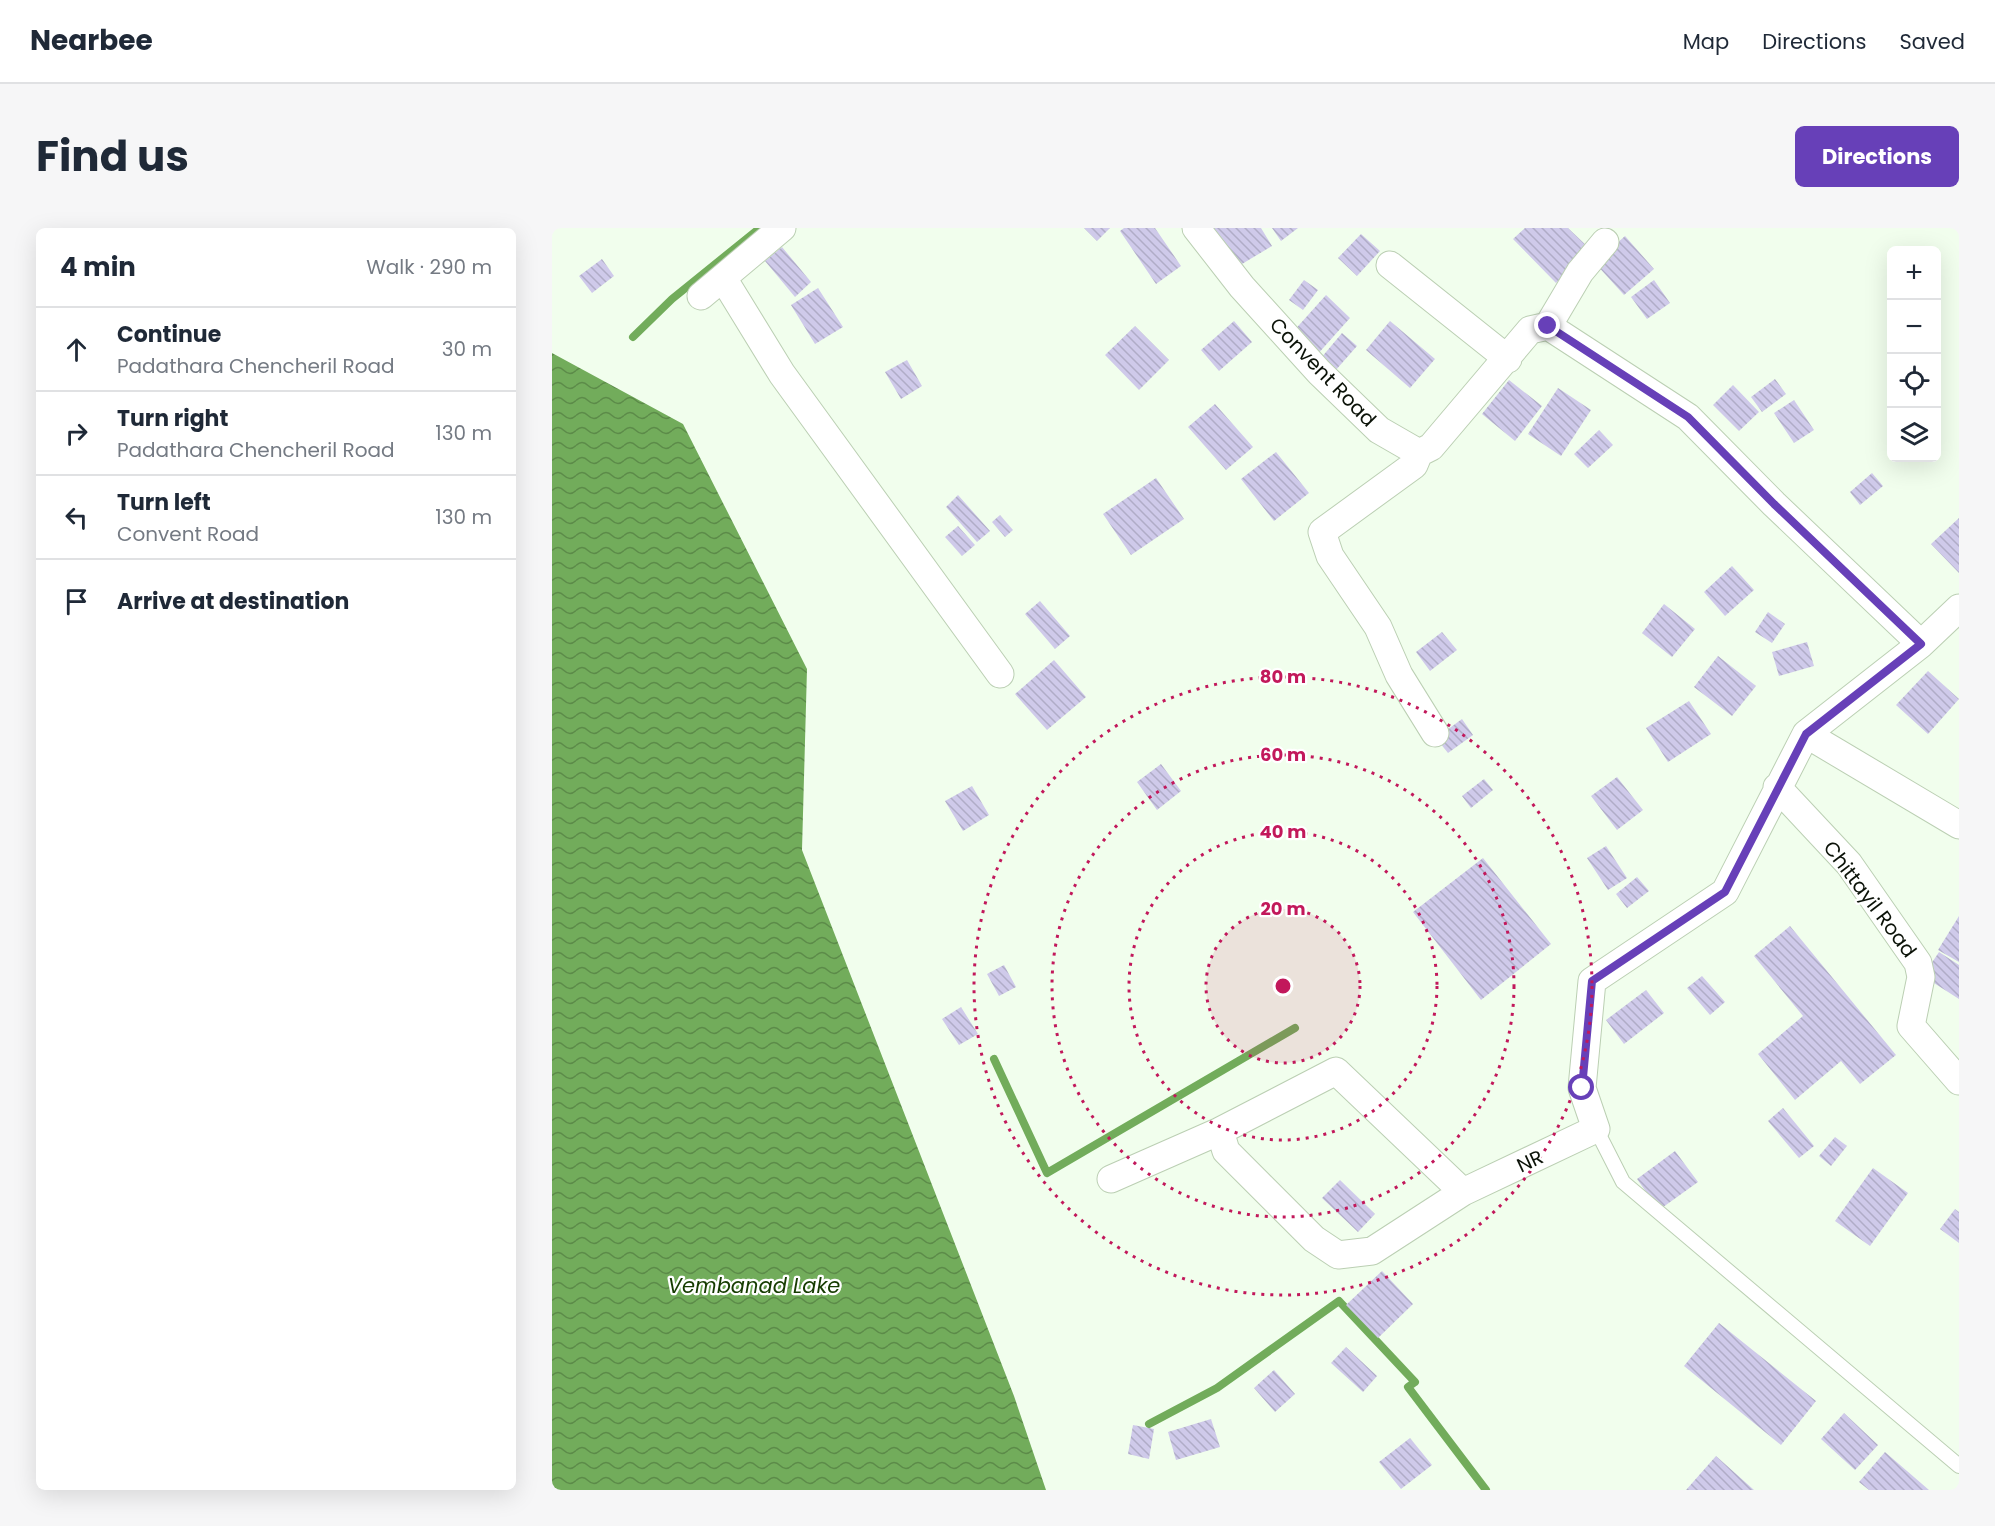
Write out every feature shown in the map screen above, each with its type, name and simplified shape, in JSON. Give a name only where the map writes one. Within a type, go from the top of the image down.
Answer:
[{"type":"street","points":[[701,296],[782,228]]},
{"type":"street","name":"Convent Road","points":[[1196,228],[1242,287],[1319,372],[1379,430],[1419,453]]},
{"type":"street","points":[[1548,326],[1580,272],[1605,242]]},
{"type":"street","points":[[1389,265],[1508,359]]},
{"type":"street","points":[[723,278],[782,374],[1000,674]]},
{"type":"street","points":[[1435,733],[1399,675],[1378,627],[1330,556],[1322,532],[1414,465],[1419,453],[1431,447],[1508,359],[1530,330],[1548,326],[1688,417],[1774,504],[1921,644]]},
{"type":"street","points":[[1596,1129],[1582,1088],[1592,981],[1725,892],[1806,734],[1921,644],[1959,608]]},
{"type":"street","points":[[1806,734],[1959,825]]},
{"type":"street","name":"Chittayil Road","points":[[1777,787],[1849,864],[1918,963],[1921,977],[1911,1026],[1958,1077]]},
{"type":"street","points":[[1111,1179],[1220,1131],[1336,1071],[1463,1192]]},
{"type":"street","name":"NR","points":[[1220,1131],[1226,1151],[1314,1239],[1338,1255],[1372,1251],[1463,1192],[1596,1129]]},
{"type":"lane","points":[[1596,1129],[1623,1182],[1959,1466]]},
{"type":"water","name":"Vembanad Lake","points":[[552,353],[683,424],[807,669],[802,850],[1014,1396],[1046,1490],[552,1490]]},
{"type":"building","points":[[1084,228],[1110,228],[1097,241]]},
{"type":"building","points":[[1124,228],[1155,228],[1181,266],[1156,284],[1120,231]]},
{"type":"building","points":[[1212,228],[1261,228],[1272,246],[1237,267]]},
{"type":"building","points":[[1272,228],[1298,228],[1281,241]]},
{"type":"building","points":[[1525,228],[1568,228],[1590,249],[1556,283],[1513,239]]},
{"type":"building","points":[[1361,234],[1380,251],[1357,276],[1338,258]]},
{"type":"building","points":[[1625,236],[1654,269],[1624,295],[1595,263]]},
{"type":"building","points":[[782,247],[811,282],[795,297],[765,261]]},
{"type":"building","points":[[602,259],[614,276],[592,293],[579,276]]},
{"type":"building","points":[[1304,280],[1318,290],[1303,310],[1289,300]]},
{"type":"building","points":[[1654,280],[1670,303],[1647,319],[1631,297]]},
{"type":"building","points":[[818,288],[843,327],[815,344],[791,305]]},
{"type":"building","points":[[1326,295],[1350,318],[1316,356],[1291,334]]},
{"type":"building","points":[[1234,321],[1252,342],[1219,371],[1201,350]]},
{"type":"building","points":[[1390,321],[1435,359],[1410,388],[1366,350]]},
{"type":"building","points":[[1135,326],[1169,360],[1139,390],[1105,355]]},
{"type":"building","points":[[1342,333],[1357,346],[1335,371],[1321,358]]},
{"type":"building","points":[[907,360],[922,386],[901,399],[885,372]]},
{"type":"building","points":[[1775,379],[1786,394],[1762,412],[1751,397]]},
{"type":"building","points":[[1509,380],[1542,406],[1515,441],[1482,414]]},
{"type":"building","points":[[1733,385],[1759,412],[1739,431],[1713,405]]},
{"type":"building","points":[[1558,388],[1591,410],[1561,456],[1528,434]]},
{"type":"building","points":[[1794,400],[1814,430],[1794,443],[1774,413]]},
{"type":"building","points":[[1215,404],[1253,447],[1226,470],[1188,427]]},
{"type":"building","points":[[1599,430],[1613,445],[1588,468],[1574,454]]},
{"type":"building","points":[[1276,452],[1309,493],[1274,521],[1241,479]]},
{"type":"building","points":[[1872,473],[1883,486],[1860,505],[1850,492]]},
{"type":"building","points":[[1156,478],[1184,519],[1131,555],[1103,514]]},
{"type":"building","points":[[958,495],[990,531],[977,542],[946,507]]},
{"type":"building","points":[[1000,515],[1013,530],[1005,537],[992,522]]},
{"type":"building","points":[[1959,518],[1959,573],[1931,544]]},
{"type":"building","points":[[958,526],[975,545],[962,556],[945,537]]},
{"type":"building","points":[[1732,566],[1754,590],[1725,616],[1704,592]]},
{"type":"building","points":[[1040,601],[1070,636],[1055,649],[1025,614]]},
{"type":"building","points":[[1664,604],[1695,629],[1672,657],[1642,633]]},
{"type":"building","points":[[1768,612],[1785,624],[1772,643],[1755,632]]},
{"type":"building","points":[[1442,632],[1457,650],[1430,671],[1416,652]]},
{"type":"building","points":[[1807,642],[1814,666],[1779,676],[1772,652]]},
{"type":"building","points":[[1718,656],[1756,686],[1732,716],[1694,687]]},
{"type":"building","points":[[1054,660],[1086,697],[1047,730],[1015,694]]},
{"type":"building","points":[[1928,671],[1959,699],[1928,734],[1896,705]]},
{"type":"building","points":[[1689,701],[1711,734],[1668,762],[1646,728]]},
{"type":"building","points":[[1462,719],[1473,735],[1448,753],[1436,738]]},
{"type":"building","points":[[1161,764],[1181,791],[1157,810],[1137,782]]},
{"type":"building","points":[[1617,777],[1643,810],[1617,830],[1591,796]]},
{"type":"building","points":[[1484,779],[1493,790],[1471,808],[1462,796]]},
{"type":"building","points":[[972,786],[989,815],[963,831],[945,801]]},
{"type":"building","points":[[1606,846],[1627,878],[1608,890],[1587,858]]},
{"type":"building","points":[[1483,858],[1551,944],[1481,1000],[1413,912]]},
{"type":"building","points":[[1637,877],[1649,891],[1627,908],[1616,894]]},
{"type":"building","points":[[1959,916],[1959,962],[1938,950]]},
{"type":"building","points":[[1790,926],[1896,1055],[1860,1084],[1841,1061],[1795,1100],[1758,1054],[1803,1016],[1754,956]]},
{"type":"building","points":[[1939,952],[1959,965],[1959,999],[1923,976]]},
{"type":"building","points":[[1004,965],[1016,987],[999,996],[987,974]]},
{"type":"building","points":[[1702,976],[1725,1002],[1710,1015],[1687,988]]},
{"type":"building","points":[[1646,990],[1664,1013],[1624,1044],[1606,1020]]},
{"type":"building","points":[[961,1007],[978,1034],[959,1045],[942,1019]]},
{"type":"building","points":[[1783,1108],[1814,1146],[1799,1158],[1768,1121]]},
{"type":"building","points":[[1835,1137],[1847,1146],[1831,1166],[1819,1156]]},
{"type":"building","points":[[1675,1151],[1698,1182],[1659,1210],[1637,1179]]},
{"type":"building","points":[[1873,1168],[1908,1193],[1870,1246],[1835,1221]]},
{"type":"building","points":[[1340,1180],[1375,1214],[1358,1232],[1322,1198]]},
{"type":"building","points":[[1955,1209],[1959,1212],[1959,1243],[1940,1229]]},
{"type":"building","points":[[1382,1271],[1413,1304],[1378,1338],[1346,1305]]},
{"type":"building","points":[[1719,1323],[1816,1401],[1781,1445],[1684,1366]]},
{"type":"building","points":[[1346,1347],[1377,1376],[1363,1392],[1331,1363]]},
{"type":"building","points":[[1274,1370],[1295,1394],[1275,1412],[1254,1388]]},
{"type":"building","points":[[1844,1413],[1878,1445],[1855,1470],[1821,1439]]},
{"type":"building","points":[[1211,1419],[1220,1447],[1176,1460],[1168,1432]]},
{"type":"building","points":[[1133,1425],[1154,1429],[1149,1459],[1128,1454]]},
{"type":"building","points":[[1410,1438],[1432,1465],[1401,1489],[1379,1462]]},
{"type":"building","points":[[1885,1452],[1929,1490],[1869,1490],[1859,1482]]},
{"type":"building","points":[[1716,1456],[1754,1490],[1686,1490]]},
{"type":"waterway","points":[[633,337],[672,299],[760,228]]},
{"type":"waterway","points":[[994,1059],[1047,1173],[1295,1028]]},
{"type":"waterway","points":[[1149,1424],[1217,1388],[1339,1301],[1415,1382],[1408,1387],[1486,1490]]},
{"type":"route","points":[[1548,326],[1688,417],[1774,504],[1921,644],[1806,734],[1725,892],[1592,981],[1582,1088]]}]
